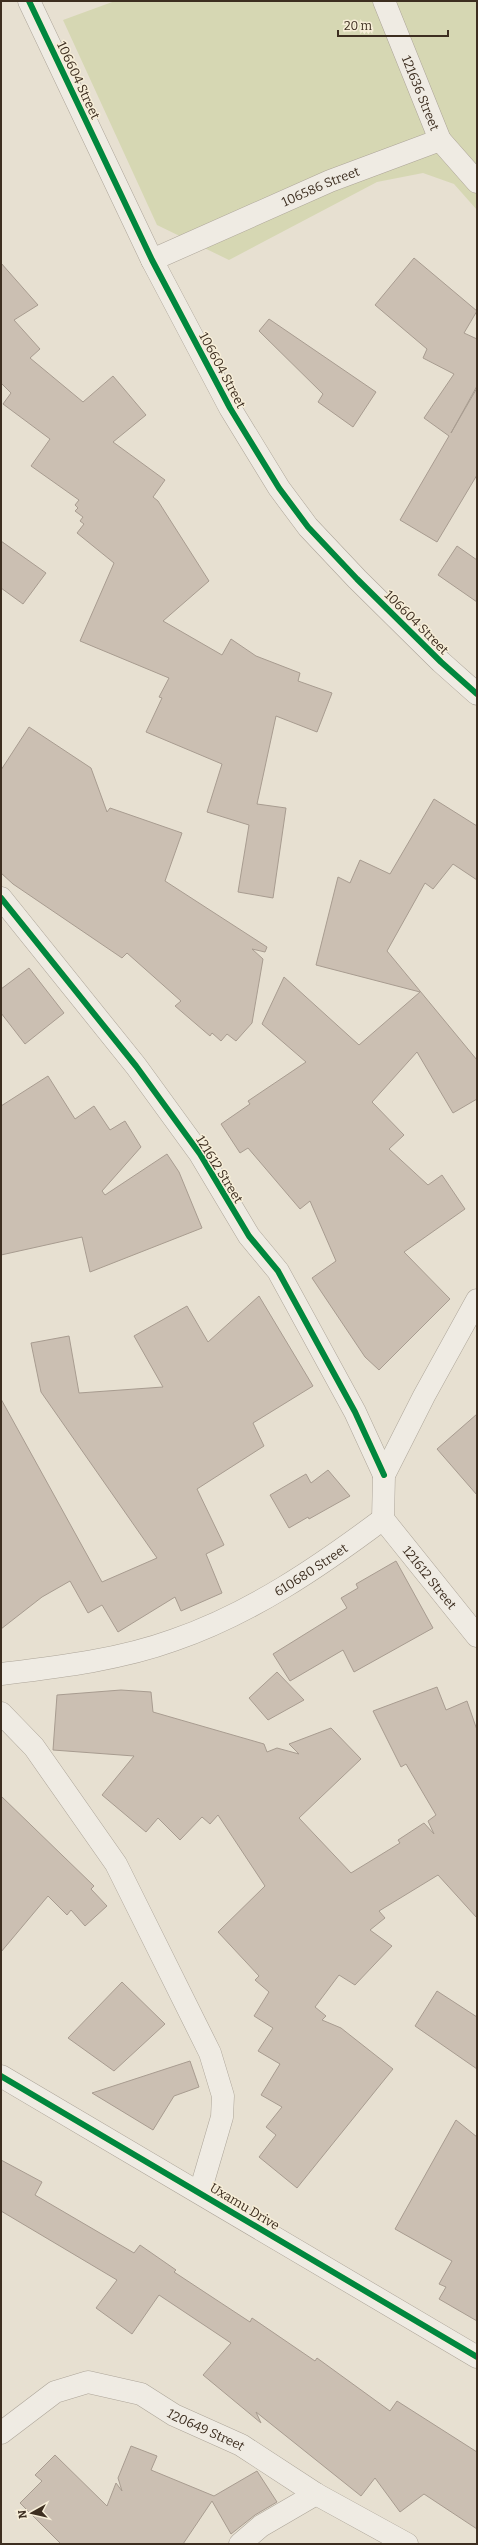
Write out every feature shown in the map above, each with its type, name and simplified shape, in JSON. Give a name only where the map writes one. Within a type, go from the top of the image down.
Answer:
[{"type":"street","name":"106604 Street","points":[[29,1],[152,260],[230,408],[279,488],[308,527],[441,662],[477,694]]},
{"type":"street","name":"121636 Street","points":[[384,1],[440,140]]},
{"type":"street","name":"106586 Street","points":[[152,260],[330,181],[440,140]]},
{"type":"street","points":[[440,140],[477,182]]},
{"type":"street","name":"121612 Street","points":[[1,898],[136,1066],[200,1154],[249,1236],[278,1271],[355,1412],[384,1475]]},
{"type":"street","points":[[383,1519],[384,1475],[424,1396],[477,1300]]},
{"type":"street","name":"121612 Street","points":[[383,1519],[477,1636]]},
{"type":"street","name":"610680 Street","points":[[1,1674],[51,1668],[117,1655],[174,1640],[249,1607],[331,1558],[383,1519]]},
{"type":"street","points":[[1,1713],[34,1747],[116,1864],[210,2053],[223,2096],[222,2117],[200,2192]]},
{"type":"street","name":"Uxamu Drive","points":[[1,2076],[200,2192],[477,2357]]},
{"type":"street","name":"120649 Street","points":[[1,2433],[54,2392],[88,2382],[141,2394],[174,2415],[241,2445],[316,2494],[407,2544]]},
{"type":"street","points":[[240,2544],[261,2526],[316,2494]]},
{"type":"green space","points":[[115,1],[477,1],[477,210],[454,184],[423,173],[377,182],[229,260],[157,225],[63,20]]},
{"type":"building","points":[[414,258],[477,311],[464,333],[477,339],[477,386],[451,433],[477,388],[477,475],[437,542],[400,520],[449,436],[424,418],[454,374],[423,358],[427,349],[375,305]]},
{"type":"building","points":[[1,263],[38,305],[14,320],[40,349],[30,358],[83,402],[113,376],[146,415],[113,442],[165,480],[153,497],[158,501],[209,581],[163,621],[222,655],[231,639],[256,656],[300,673],[298,681],[332,693],[317,732],[276,716],[257,804],[286,808],[273,898],[238,892],[249,825],[207,812],[222,764],[146,732],[162,698],[159,697],[169,678],[80,641],[114,563],[77,533],[84,524],[80,521],[83,517],[75,511],[78,508],[75,505],[79,500],[31,466],[50,439],[3,404],[11,393],[2,384],[1,385]]},
{"type":"building","points":[[269,319],[376,392],[353,427],[318,402],[323,394],[259,331]]},
{"type":"building","points":[[1,541],[46,573],[23,604],[1,588]]},
{"type":"building","points":[[457,546],[477,560],[477,602],[438,575]]},
{"type":"building","points":[[29,727],[91,768],[107,812],[110,808],[182,833],[165,881],[267,947],[265,952],[252,949],[263,959],[252,1023],[236,1041],[227,1034],[221,1041],[212,1033],[210,1036],[175,1006],[181,1001],[127,953],[122,958],[13,884],[1,873],[1,770]]},
{"type":"building","points":[[434,799],[477,826],[477,880],[453,864],[433,889],[425,883],[387,951],[477,1060],[477,1099],[453,1113],[417,1052],[372,1102],[404,1135],[389,1149],[428,1185],[442,1175],[465,1209],[404,1252],[450,1299],[379,1370],[365,1357],[312,1278],[336,1261],[310,1201],[300,1209],[248,1148],[240,1153],[221,1124],[250,1104],[248,1101],[306,1062],[262,1024],[284,977],[359,1045],[420,992],[316,965],[338,877],[350,883],[360,860],[390,874]]},
{"type":"building","points":[[29,968],[64,1013],[25,1044],[1,1013],[1,989]]},
{"type":"building","points":[[48,1076],[75,1119],[94,1106],[110,1130],[125,1121],[141,1147],[102,1191],[105,1195],[167,1154],[179,1172],[202,1228],[90,1272],[82,1237],[1,1255],[1,1106]]},
{"type":"building","points":[[259,1296],[313,1386],[253,1423],[264,1446],[197,1489],[224,1545],[206,1554],[222,1593],[181,1611],[175,1597],[118,1632],[102,1605],[88,1613],[70,1581],[42,1597],[1,1629],[1,1399],[102,1582],[157,1558],[41,1392],[31,1343],[69,1336],[79,1393],[163,1387],[134,1336],[187,1306],[208,1342]]},
{"type":"building","points":[[477,1414],[477,1495],[437,1449]]},
{"type":"building","points":[[328,1470],[350,1496],[309,1519],[308,1517],[289,1528],[270,1495],[306,1474],[311,1483]]},
{"type":"building","points":[[396,1561],[433,1628],[354,1672],[343,1650],[290,1681],[273,1654],[347,1608],[341,1598],[358,1588],[356,1584]]},
{"type":"building","points":[[277,1672],[304,1700],[268,1720],[249,1698]]},
{"type":"building","points":[[437,1687],[446,1710],[467,1701],[477,1730],[477,1918],[438,1875],[379,1911],[385,1918],[370,1930],[392,1946],[355,1985],[339,1975],[315,2007],[326,2016],[322,2020],[341,2028],[393,2069],[297,2188],[259,2157],[276,2135],[266,2127],[282,2107],[261,2095],[280,2064],[258,2051],[273,2028],[254,2016],[269,1992],[255,1980],[259,1976],[218,1932],[265,1886],[218,1815],[210,1824],[202,1817],[180,1840],[158,1818],[146,1832],[102,1795],[134,1756],[53,1750],[57,1695],[121,1690],[151,1692],[153,1712],[264,1744],[267,1752],[277,1748],[299,1754],[289,1744],[331,1728],[361,1759],[299,1818],[351,1873],[400,1843],[398,1840],[424,1823],[434,1834],[428,1821],[436,1815],[406,1764],[401,1767],[373,1711]]},
{"type":"building","points":[[1,1796],[94,1886],[91,1889],[107,1906],[85,1926],[71,1910],[67,1915],[48,1896],[1,1952]]},
{"type":"building","points":[[122,1982],[165,2024],[114,2071],[68,2038]]},
{"type":"building","points":[[437,1991],[477,2017],[477,2069],[415,2026]]},
{"type":"building","points":[[190,2061],[199,2087],[174,2096],[153,2130],[92,2093]]},
{"type":"building","points":[[456,2120],[477,2137],[477,2321],[439,2299],[446,2287],[439,2284],[452,2261],[395,2229]]},
{"type":"building","points":[[1,2160],[42,2182],[35,2195],[134,2253],[140,2245],[176,2270],[174,2272],[250,2322],[252,2318],[315,2361],[317,2358],[390,2411],[397,2401],[477,2452],[477,2529],[424,2494],[400,2512],[375,2478],[361,2496],[256,2412],[261,2423],[203,2375],[231,2343],[159,2295],[132,2334],[96,2308],[117,2280],[1,2211]]},
{"type":"building","points":[[131,2446],[157,2456],[151,2470],[214,2496],[257,2471],[277,2502],[255,2515],[231,2534],[212,2501],[183,2544],[61,2544],[20,2503],[42,2481],[35,2475],[55,2455],[107,2506],[116,2483],[122,2491],[118,2478]]},
{"type":"cycle path","points":[[29,1],[152,260],[230,408],[279,488],[308,527],[357,579],[441,662],[477,694]]},
{"type":"cycle path","points":[[1,898],[136,1066],[200,1154],[249,1236],[278,1271],[355,1412],[384,1475]]},
{"type":"cycle path","points":[[1,2076],[477,2357]]}]
